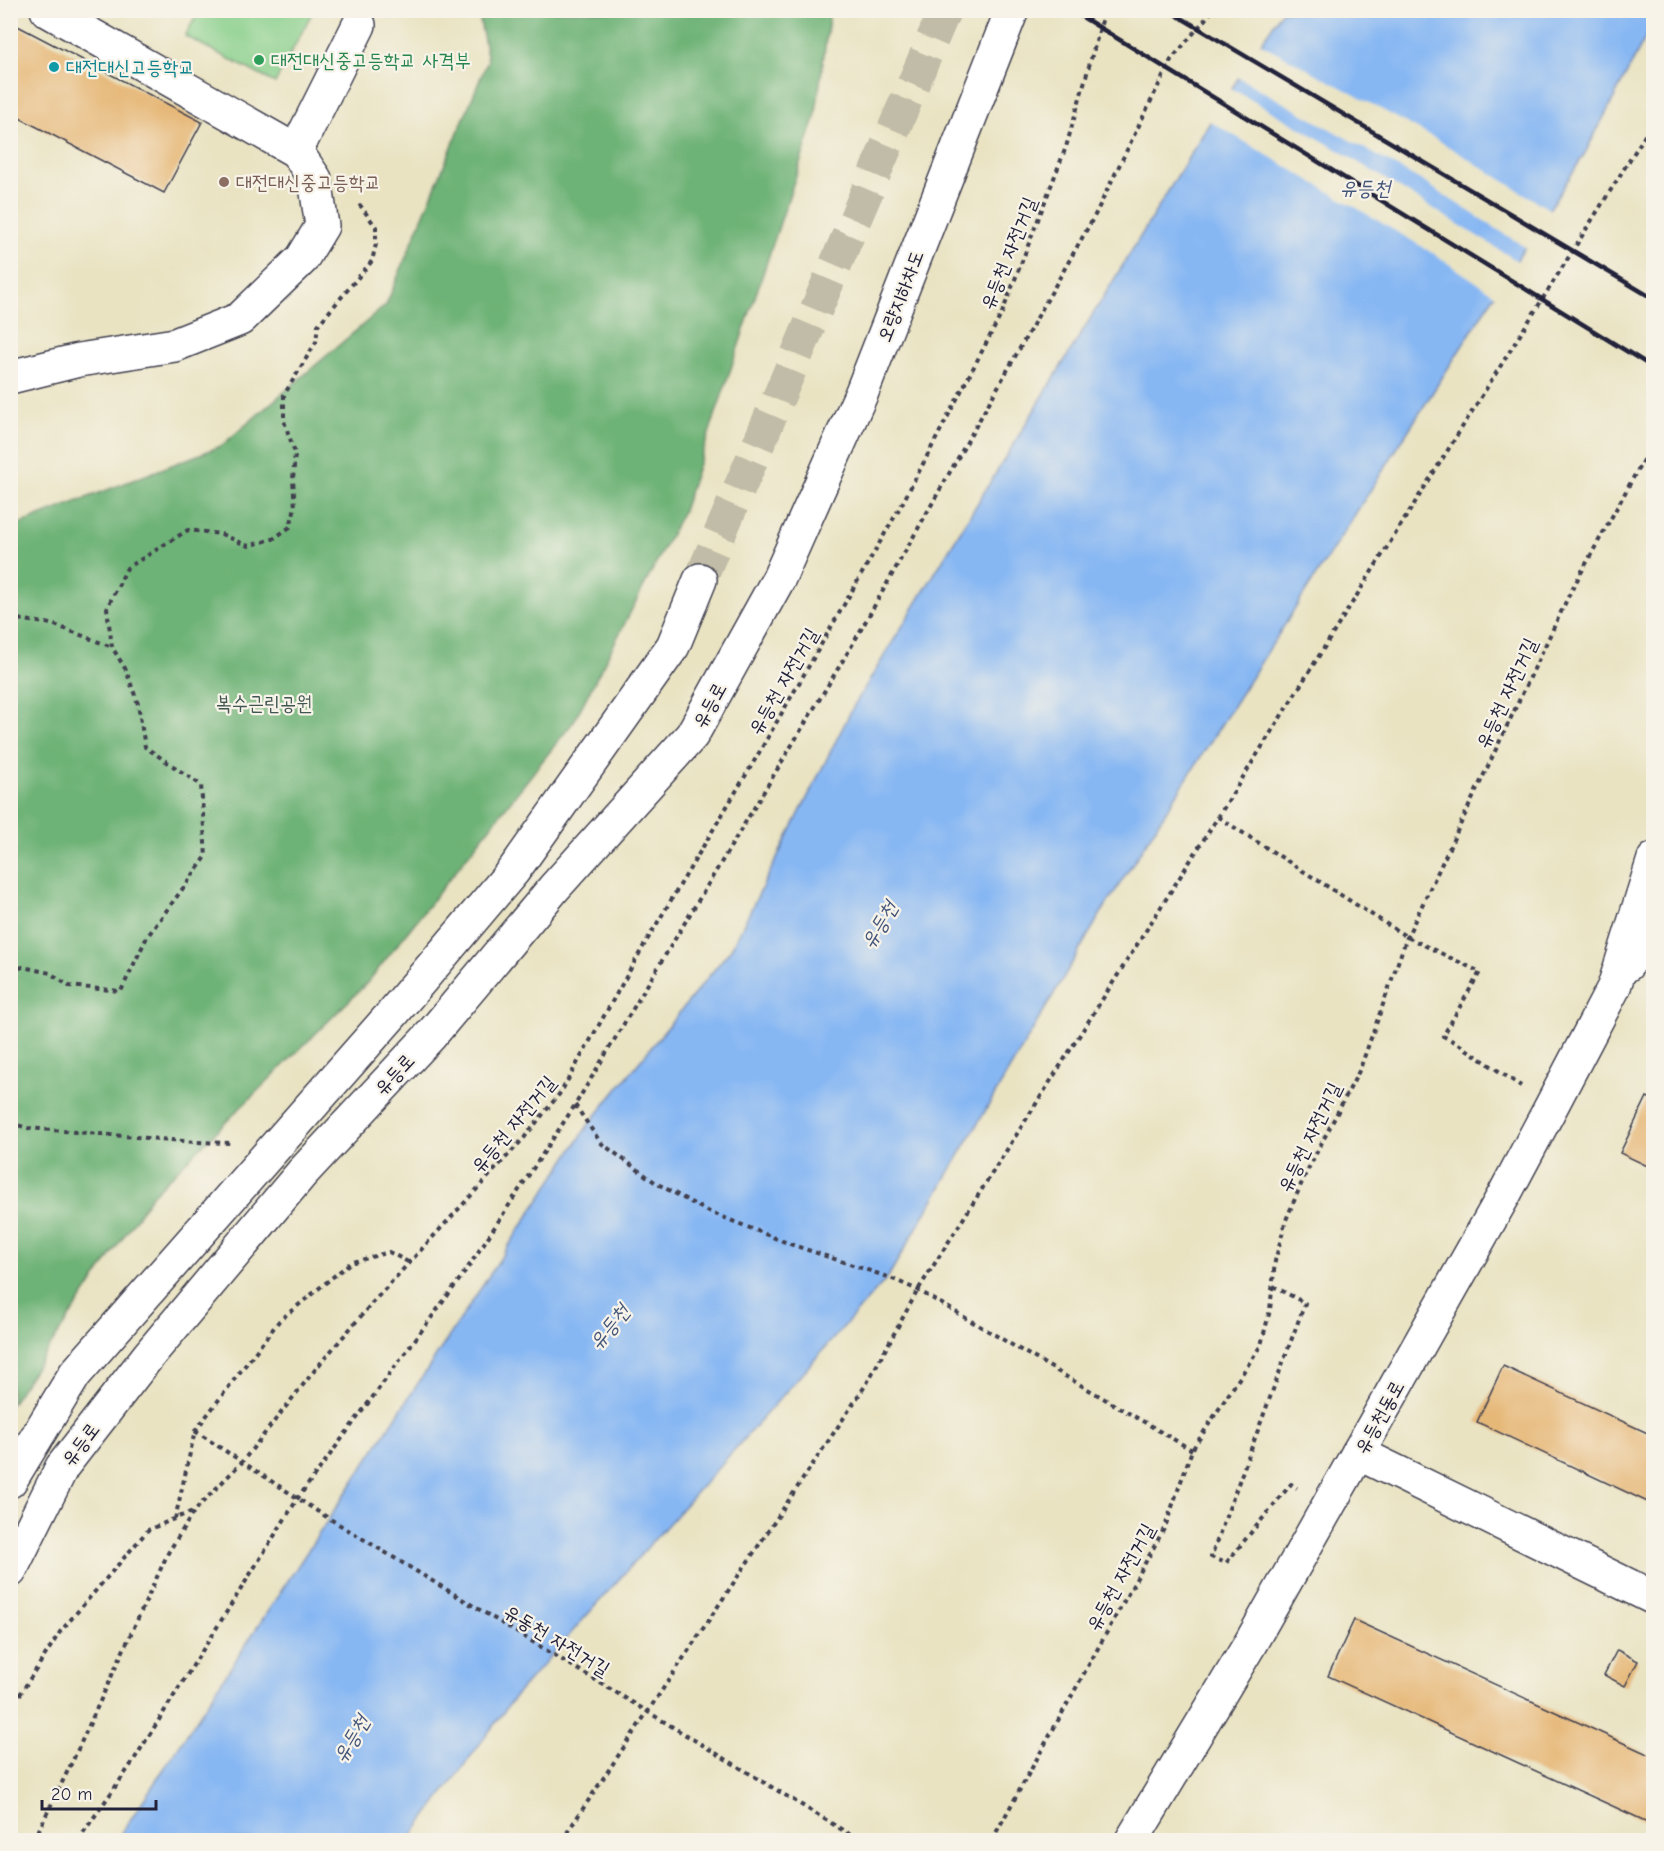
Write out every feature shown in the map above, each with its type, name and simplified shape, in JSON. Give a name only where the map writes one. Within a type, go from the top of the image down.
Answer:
[{"type":"main road","points":[[10,377],[79,360],[176,345],[240,319],[302,259],[322,226],[315,179],[296,151],[47,10]]},
{"type":"main road","name":"오량지하차도","points":[[779,578],[862,392],[1012,10]]},
{"type":"main road","points":[[296,151],[359,25]]},
{"type":"main road","name":"유등로","points":[[10,1571],[62,1467],[149,1355],[302,1173],[430,1035],[554,888],[693,735],[779,578]]},
{"type":"main road","name":"유등로","points":[[10,1481],[75,1374],[279,1144],[514,870],[673,646],[700,580]]},
{"type":"main road","name":"유등천동로","points":[[1614,987],[1653,859]]},
{"type":"main road","name":"유등천동로","points":[[1132,1840],[1250,1644],[1328,1507],[1504,1195],[1614,987],[1653,920]]},
{"type":"main road","points":[[1358,1453],[1653,1598]]},
{"type":"path","name":"유등천 자전거길","points":[[242,1461],[373,1302],[524,1138],[561,1092],[903,502],[1002,313],[1066,147],[1105,10]]},
{"type":"path","points":[[78,1840],[130,1766],[298,1498],[465,1272],[575,1105],[860,632],[1095,215],[1171,60],[1213,10]]},
{"type":"path","points":[[562,1840],[867,1383],[918,1290],[1218,817],[1653,122]]},
{"type":"path","points":[[10,970],[23,967],[50,973],[69,986],[121,991],[147,937],[206,857],[201,785],[145,747],[138,704],[126,670],[112,647],[107,608],[127,568],[188,530],[221,534],[248,546],[273,539],[290,527],[295,507],[292,480],[295,453],[284,421],[284,395],[316,342],[318,325],[372,261],[376,244],[376,227],[350,193],[315,179]]},
{"type":"path","name":"유등천 자전거길","points":[[992,1840],[1165,1527],[1192,1450],[1261,1345],[1270,1310],[1275,1261],[1286,1220],[1305,1174],[1360,1069],[1407,937],[1570,593],[1653,440]]},
{"type":"path","points":[[10,618],[51,624],[112,647]]},
{"type":"path","points":[[1218,817],[1407,937],[1480,972],[1443,1036],[1524,1088]]},
{"type":"path","points":[[575,1105],[601,1143],[656,1183],[705,1210],[790,1244],[888,1277],[918,1290],[1192,1450]]},
{"type":"path","points":[[10,1123],[28,1128],[195,1142],[279,1144]]},
{"type":"path","points":[[175,1519],[195,1431],[279,1321],[350,1263],[389,1252],[410,1263]]},
{"type":"path","points":[[1273,1286],[1305,1303],[1211,1557],[1226,1563],[1291,1484],[1328,1507]]},
{"type":"path","name":"유동천 자전거길","points":[[195,1431],[317,1511],[859,1840]]},
{"type":"path","points":[[34,1840],[168,1553],[195,1510],[242,1461]]},
{"type":"path","points":[[10,1710],[60,1632],[148,1530],[195,1510]]},
{"type":"green space","name":"대전대신중고등학교 사격부","points":[[199,11],[313,11],[275,83],[185,36]]},
{"type":"green space","name":"복수근린공원","points":[[478,11],[830,11],[815,119],[683,511],[574,721],[368,982],[151,1196],[11,1404],[11,527],[221,446],[386,305],[488,60]]},
{"type":"water","name":"유등천","points":[[1282,11],[1653,11],[1653,23],[1585,153],[1100,915],[888,1277],[516,1695],[409,1840],[117,1840],[589,1124],[731,949],[853,707],[1217,111]]},
{"type":"pier","points":[[1258,42],[1441,142],[1552,211],[1528,249],[1422,181],[1236,76]]},
{"type":"pier","points":[[1229,87],[1340,151],[1519,262],[1497,296],[1436,255],[1208,120]]},
{"type":"building","name":"대전대신고등학교","points":[[10,22],[202,122],[164,193],[10,113]]},
{"type":"building","points":[[1647,1097],[1654,1100],[1654,1169],[1620,1153]]},
{"type":"building","points":[[1503,1366],[1654,1436],[1654,1505],[1477,1422]]},
{"type":"building","points":[[1354,1620],[1654,1757],[1654,1825],[1328,1676]]},
{"type":"building","points":[[1617,1650],[1638,1661],[1625,1686],[1604,1675]]},
{"type":"tunnel","points":[[700,580],[945,10]]},
{"type":"railway","points":[[1071,10],[1654,368]]},
{"type":"railway","points":[[1168,10],[1654,299]]},
{"type":"place","name":"대전대신중고등학교 사격부","points":[[259,60]]},
{"type":"place","name":"대전대신고등학교","points":[[54,67]]},
{"type":"place","name":"대전대신중고등학교","points":[[224,182]]}]
